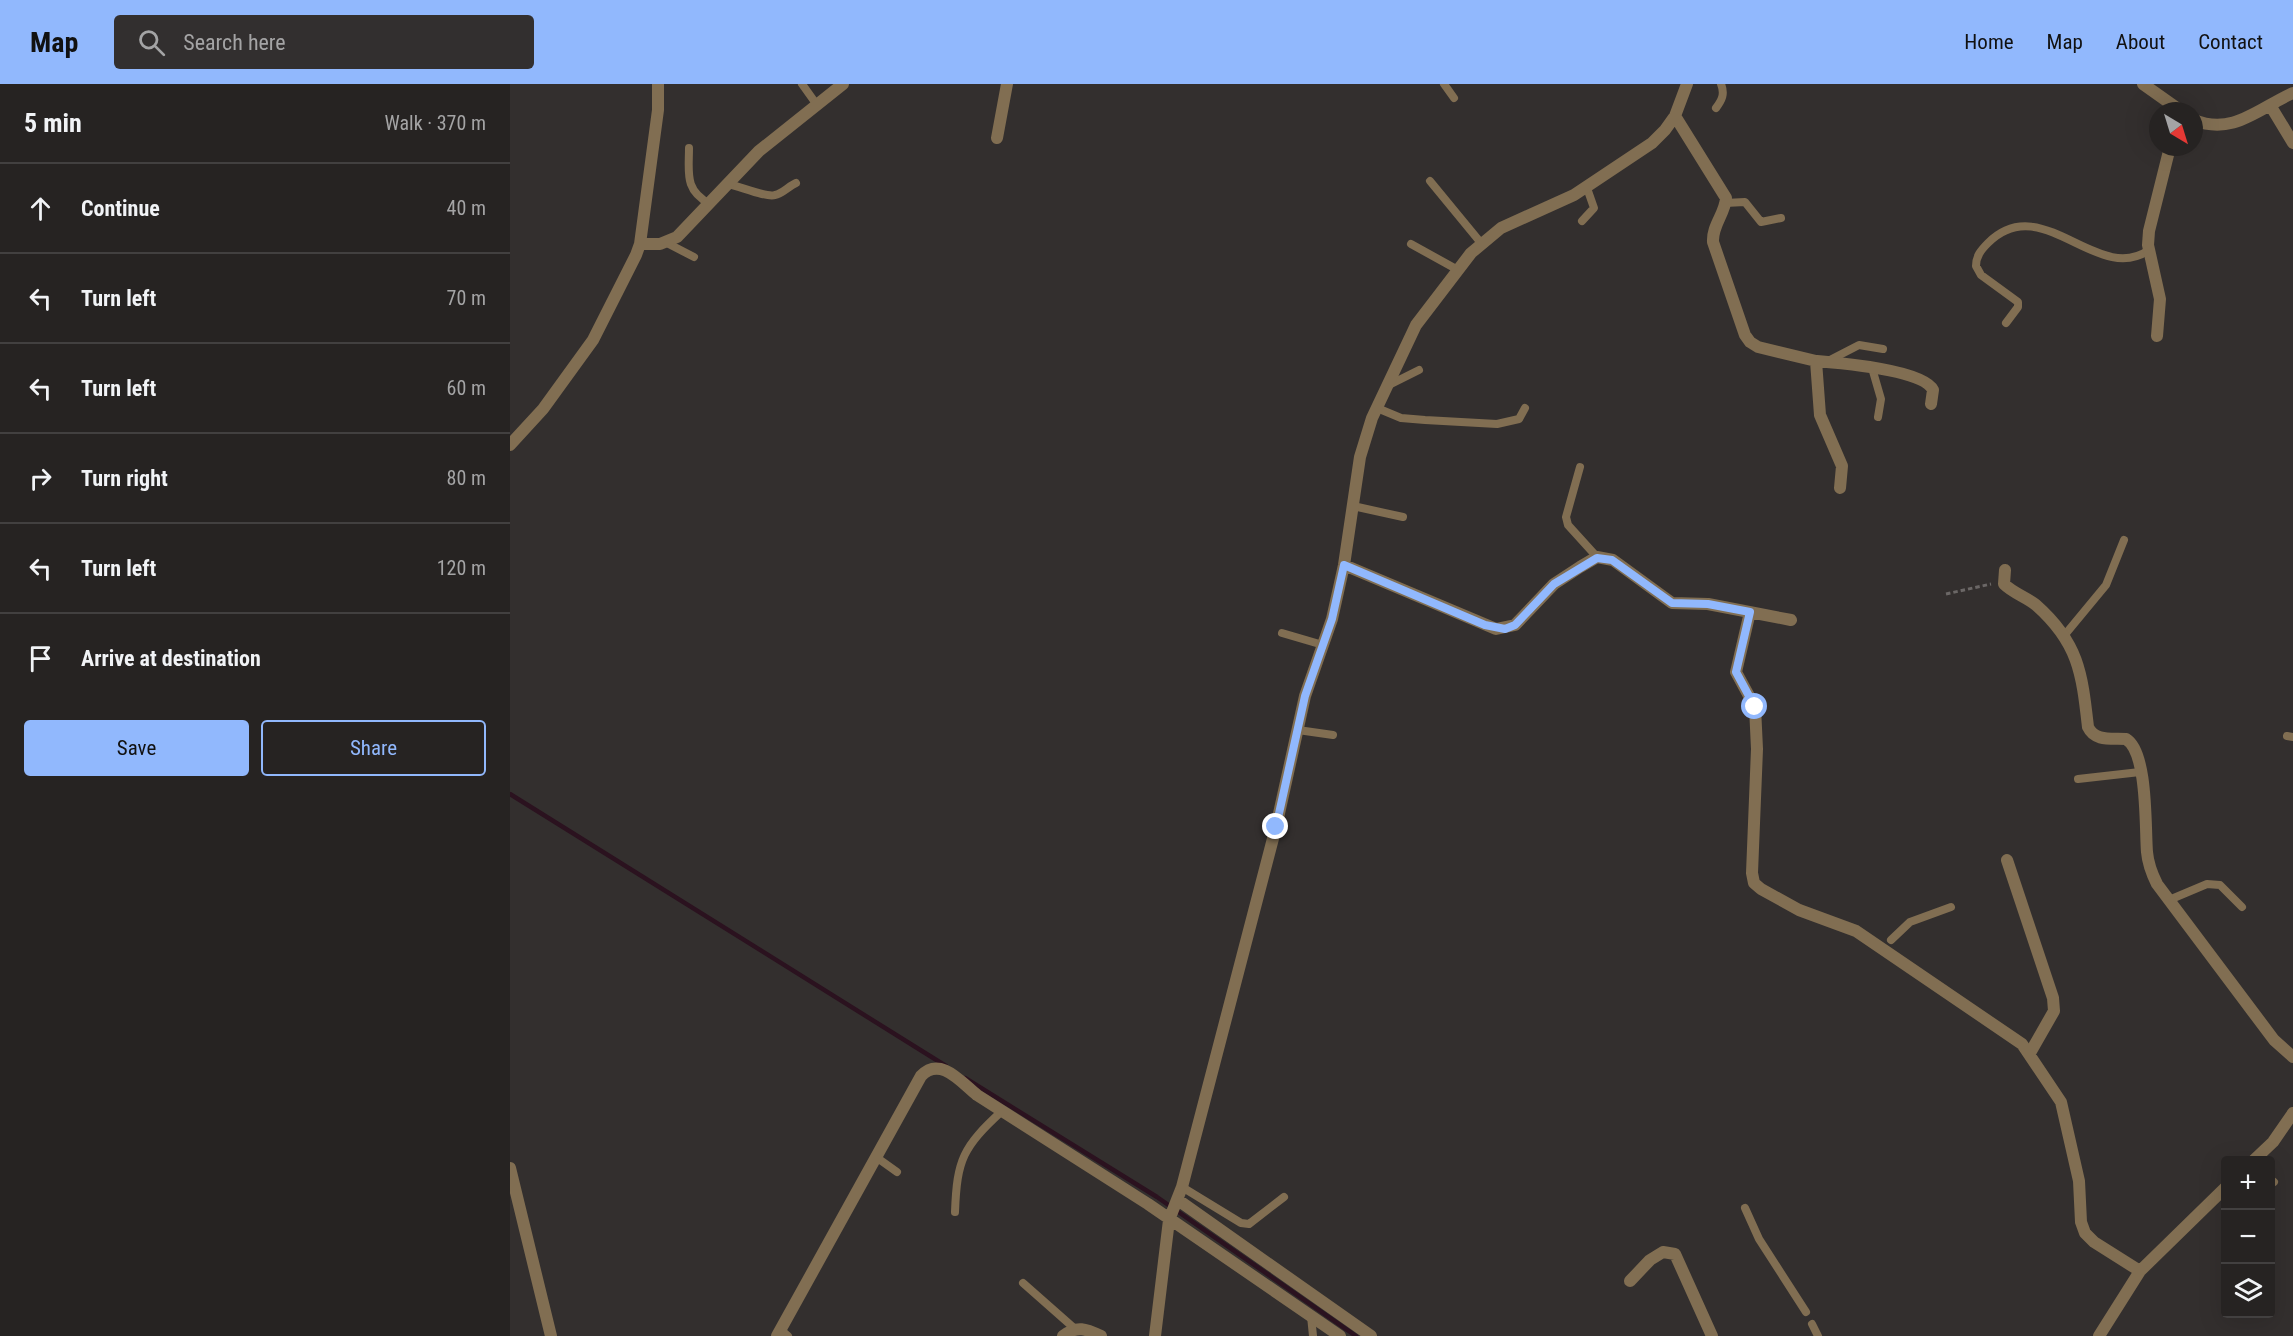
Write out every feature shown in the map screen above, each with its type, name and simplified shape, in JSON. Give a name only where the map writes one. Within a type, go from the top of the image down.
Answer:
[{"type":"street","points":[[510,445],[543,409],[593,340],[653,243],[658,84]]},
{"type":"street","points":[[653,243],[686,230],[759,151],[843,84]]},
{"type":"street","points":[[997,138],[1007,84]]},
{"type":"street","points":[[1155,1336],[1170,1218],[1182,1187],[1276,827],[1305,696],[1332,619],[1344,565],[1360,456],[1377,408],[1416,325],[1481,243],[1502,228],[1587,188],[1652,143],[1675,116],[1687,84]]},
{"type":"street","points":[[2143,84],[2167,102]]},
{"type":"street","points":[[2203,124],[2223,126],[2242,121],[2293,93]]},
{"type":"street","points":[[2270,105],[2293,143]]},
{"type":"street","points":[[1675,116],[1724,194],[1725,203],[1714,227],[1713,242],[1745,335],[1758,347],[1821,362],[1872,368],[1930,384],[1933,390],[1931,404]]},
{"type":"street","points":[[2157,336],[2160,299],[2149,250],[2149,231],[2168,156]]},
{"type":"street","points":[[1821,362],[1820,415],[1840,458],[1840,488]]},
{"type":"street","points":[[1344,565],[1476,622],[1505,629],[1515,625],[1554,584],[1597,558],[1612,560],[1672,603],[1708,604],[1791,620]]},
{"type":"street","points":[[2004,576],[2043,611],[2078,661],[2083,676],[2088,727],[2092,734],[2097,737],[2126,739],[2132,742],[2147,810],[2147,853],[2150,869],[2169,900],[2274,1041],[2293,1057]]},
{"type":"street","points":[[1750,612],[1736,672],[1755,707],[1757,749],[1752,873],[1754,883],[1799,910],[1887,945],[2022,1044],[2061,1102],[2079,1181],[2081,1222],[2085,1233],[2094,1242],[2140,1271]]},
{"type":"street","points":[[2007,860],[2053,998],[2054,1011],[2030,1053]]},
{"type":"street","points":[[782,1334],[876,1157],[921,1076],[928,1068],[941,1069],[1002,1111],[1170,1218],[1340,1336]]},
{"type":"street","points":[[2258,1156],[2273,1142],[2293,1113]]},
{"type":"street","points":[[510,1168],[551,1336]]},
{"type":"street","points":[[2099,1336],[2140,1271],[2221,1193]]},
{"type":"street","points":[[1178,1201],[1371,1336]]},
{"type":"street","points":[[1630,1281],[1650,1260],[1663,1252],[1675,1254],[1712,1336]]},
{"type":"street","points":[[1063,1336],[1074,1328],[1082,1328],[1101,1336]]},
{"type":"lane","points":[[802,84],[817,105]]},
{"type":"lane","points":[[1444,84],[1454,98]]},
{"type":"lane","points":[[1716,108],[1722,100],[1721,84]]},
{"type":"lane","points":[[689,148],[691,188],[698,197],[710,204]]},
{"type":"lane","points":[[1430,181],[1481,243]]},
{"type":"lane","points":[[728,184],[751,189],[767,196],[775,195],[796,183]]},
{"type":"lane","points":[[1582,221],[1594,208],[1587,188]]},
{"type":"lane","points":[[1725,203],[1745,202],[1761,222],[1781,218]]},
{"type":"lane","points":[[2006,323],[2018,307],[2018,302],[1981,275],[1976,266],[1981,251],[2005,232],[2019,225],[2033,226],[2046,229],[2080,246],[2123,259],[2134,259],[2149,250]]},
{"type":"lane","points":[[653,243],[694,257]]},
{"type":"lane","points":[[1411,244],[1458,270]]},
{"type":"lane","points":[[1821,362],[1859,345],[1883,349]]},
{"type":"lane","points":[[1872,368],[1881,399],[1878,417]]},
{"type":"lane","points":[[1387,387],[1419,370]]},
{"type":"lane","points":[[1377,408],[1401,418],[1497,424],[1519,419],[1526,408]]},
{"type":"lane","points":[[1581,467],[1566,517],[1568,525],[1597,558]]},
{"type":"lane","points":[[1353,506],[1403,517]]},
{"type":"lane","points":[[2063,637],[2106,585],[2124,540]]},
{"type":"lane","points":[[1282,633],[1323,645]]},
{"type":"lane","points":[[1298,730],[1333,735]]},
{"type":"lane","points":[[2078,779],[2140,772]]},
{"type":"lane","points":[[2169,900],[2207,884],[2220,885],[2242,907]]},
{"type":"lane","points":[[1887,945],[1910,922],[1951,907]]},
{"type":"lane","points":[[955,1212],[958,1168],[964,1155],[982,1129],[1002,1111]]},
{"type":"lane","points":[[876,1157],[897,1172]]},
{"type":"lane","points":[[1182,1187],[1241,1223],[1249,1224],[1270,1211],[1284,1197]]},
{"type":"lane","points":[[1745,1208],[1759,1239],[1806,1312]]},
{"type":"lane","points":[[1023,1283],[1074,1328]]},
{"type":"lane","points":[[1311,1316],[1313,1336]]},
{"type":"lane","points":[[1812,1324],[1818,1336]]},
{"type":"path","points":[[1946,594],[2004,576]]},
{"type":"waterway","points":[[510,794],[946,1066]]},
{"type":"waterway","points":[[965,1078],[1157,1197],[1356,1336]]},
{"type":"route","points":[[1276,827],[1305,696],[1332,619],[1344,565],[1459,615],[1496,629],[1505,629],[1515,625],[1554,584],[1580,567],[1597,558],[1612,560],[1672,603],[1708,604],[1750,612],[1736,672],[1755,707]]}]
